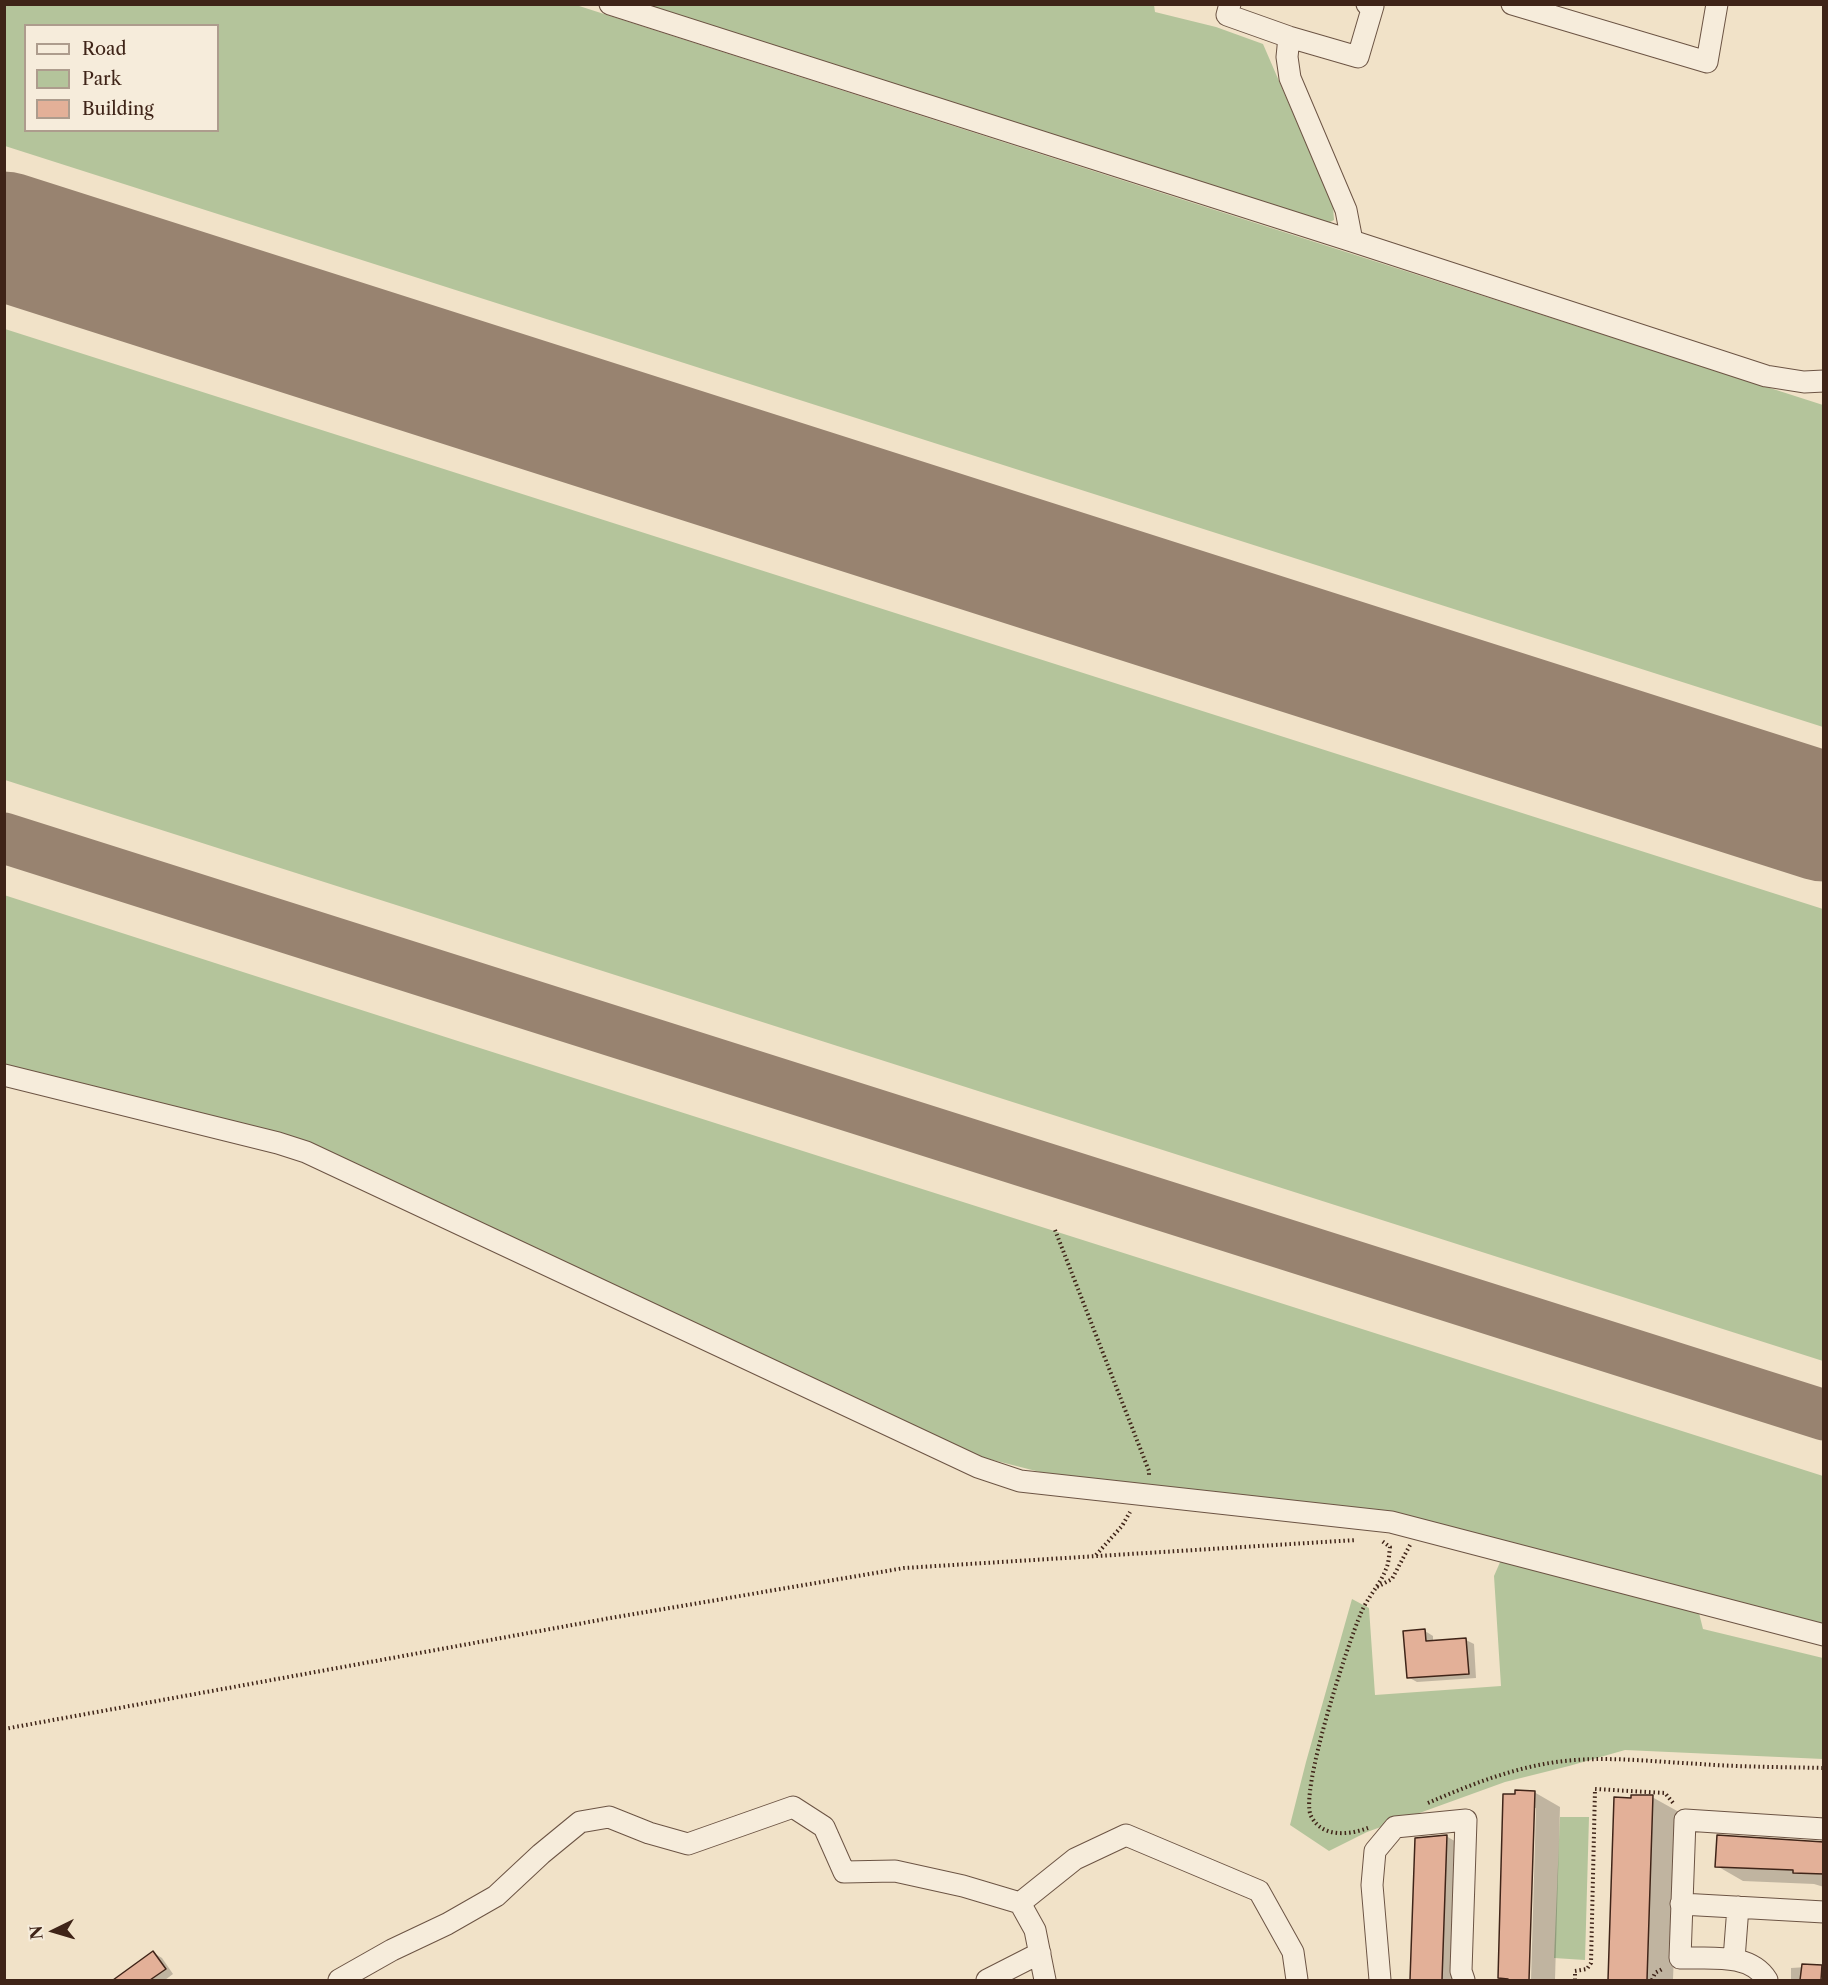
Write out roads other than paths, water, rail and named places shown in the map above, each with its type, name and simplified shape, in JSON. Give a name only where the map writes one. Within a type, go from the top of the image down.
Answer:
[{"type":"street","points":[[610,4],[1766,376],[1804,382],[1824,381]]},
{"type":"street","points":[[1230,4],[1227,15],[1289,37],[1358,57],[1373,6],[1367,4]]},
{"type":"street","points":[[1512,4],[1707,62],[1717,4]]},
{"type":"street","points":[[1289,37],[1287,57],[1290,78],[1346,210],[1352,241]]},
{"type":"street","points":[[4,1075],[278,1143],[306,1152],[978,1467],[1020,1481],[1391,1522],[1824,1635]]},
{"type":"street","points":[[339,1980],[496,1896],[580,1822],[609,1817],[688,1844],[793,1806],[824,1827],[844,1872],[895,1871],[963,1886],[1020,1903],[1035,1930],[1046,1980]]},
{"type":"street","points":[[1380,1980],[1372,1885],[1375,1851],[1395,1827],[1466,1820],[1461,1971],[1464,1980]]},
{"type":"street","points":[[1767,1980],[1752,1964],[1734,1959],[1680,1958],[1685,1820],[1824,1829]]},
{"type":"street","points":[[1020,1903],[1075,1859],[1126,1835],[1259,1891],[1293,1952],[1297,1980]]},
{"type":"street","points":[[1681,1904],[1824,1912]]},
{"type":"street","points":[[1734,1959],[1737,1907]]},
{"type":"street","points":[[987,1980],[1040,1953]]}]
